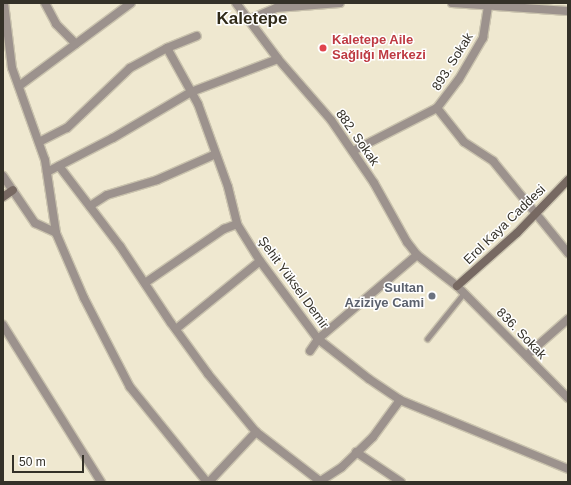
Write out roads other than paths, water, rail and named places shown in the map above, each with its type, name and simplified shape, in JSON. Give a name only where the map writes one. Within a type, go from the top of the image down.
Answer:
[{"type":"street","points":[[4,3],[6,52],[45,160],[56,233],[84,298],[130,387],[208,482],[256,432]]},
{"type":"street","points":[[45,3],[56,24],[76,44]]},
{"type":"street","points":[[19,86],[131,3]]},
{"type":"street","name":"882. Sokak","points":[[236,3],[278,59],[331,120],[374,183],[407,242],[417,255],[457,286]]},
{"type":"street","points":[[248,20],[276,8],[340,3]]},
{"type":"street","points":[[452,3],[519,5],[568,11]]},
{"type":"street","name":"893. Sokak","points":[[353,151],[437,108],[459,79],[483,38],[488,5]]},
{"type":"street","points":[[39,142],[67,128],[130,68],[167,48],[197,36]]},
{"type":"street","name":"Şehit Yüksel Demir","points":[[167,48],[198,104],[228,187],[237,224],[260,261],[318,339],[369,379],[400,400],[568,469]]},
{"type":"street","points":[[47,172],[113,138],[191,92],[278,59]]},
{"type":"street","points":[[437,108],[464,142],[493,161],[568,253]]},
{"type":"street","points":[[90,206],[107,195],[157,180],[216,154]]},
{"type":"street","points":[[59,166],[120,246],[208,374],[256,432],[320,482],[342,467],[373,437],[400,400]]},
{"type":"street","points":[[3,176],[35,223],[56,233]]},
{"type":"street","name":"Erol Kaya Caddesi","points":[[457,286],[484,263],[568,180]]},
{"type":"street","points":[[3,197],[13,190]]},
{"type":"street","points":[[145,283],[224,229],[237,224]]},
{"type":"street","points":[[310,351],[318,339],[403,269],[417,255]]},
{"type":"street","points":[[176,329],[260,261]]},
{"type":"street","name":"836. Sokak","points":[[457,286],[568,398]]},
{"type":"street","points":[[527,355],[568,319]]},
{"type":"street","points":[[3,325],[101,482]]},
{"type":"street","points":[[356,452],[401,482]]},
{"type":"lane","points":[[427,339],[464,292]]},
{"type":"place","name":"Kaletepe Aile Sağlığı Merkezi","points":[[323,48]]},
{"type":"place","name":"Sultan Aziziye Cami","points":[[432,296]]},
{"type":"district","name":"Kaletepe","points":[[252,19]]}]
